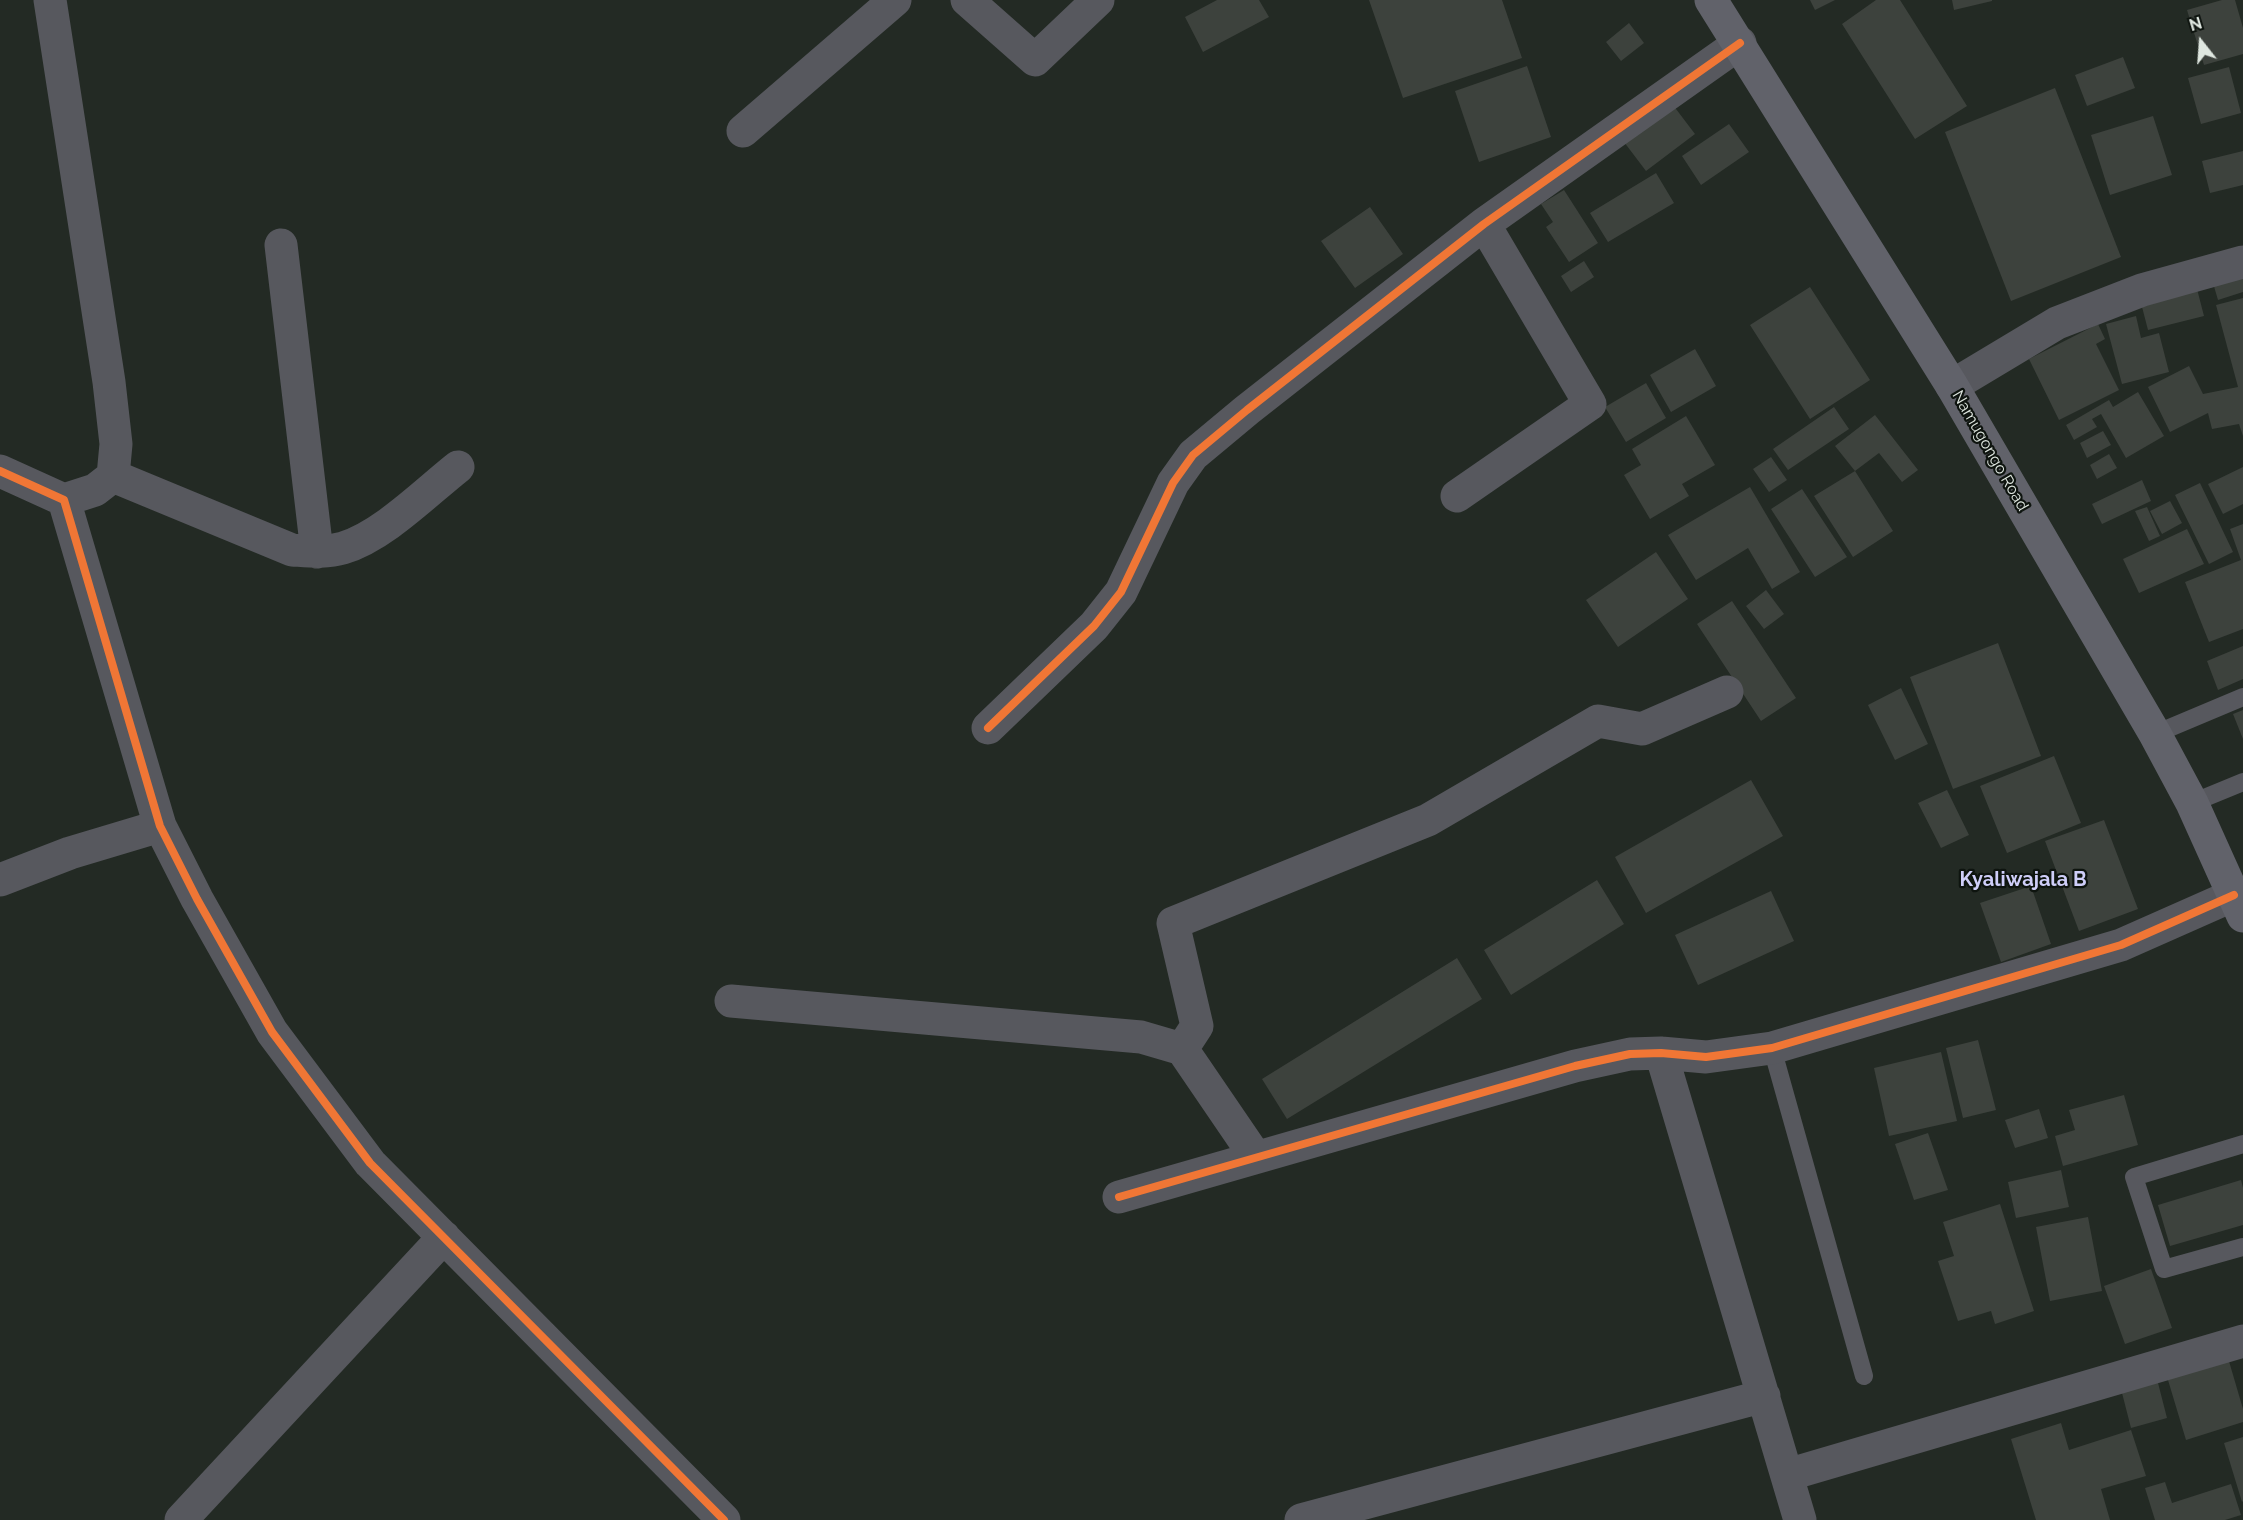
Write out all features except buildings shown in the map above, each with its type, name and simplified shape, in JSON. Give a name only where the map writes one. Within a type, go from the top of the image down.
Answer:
[{"type":"main road","name":"Namugongo Road","points":[[1711,0],[1740,43],[1952,386],[2155,734],[2192,803],[2238,905]]},
{"type":"street","points":[[0,471],[64,500],[96,490],[113,476],[116,444],[109,382],[50,0]]},
{"type":"street","points":[[743,132],[895,0]]},
{"type":"street","points":[[968,0],[1035,60],[1098,0]]},
{"type":"street","points":[[988,728],[1094,626],[1120,592],[1173,483],[1193,455],[1484,224],[1740,43]]},
{"type":"street","points":[[1457,496],[1590,404],[1484,224]]},
{"type":"street","points":[[281,245],[317,552]]},
{"type":"street","points":[[1952,386],[2057,323],[2142,290],[2243,262]]},
{"type":"street","points":[[113,476],[292,550],[317,552],[342,548],[373,535],[458,467]]},
{"type":"street","points":[[64,500],[160,826],[197,899],[272,1032],[370,1163],[724,1520]]},
{"type":"street","points":[[1182,1049],[1197,1026],[1173,923],[1428,820],[1598,721],[1642,729],[1726,692]]},
{"type":"street","points":[[0,880],[70,853],[160,826]]},
{"type":"street","points":[[1119,1197],[1255,1156],[1575,1066],[1630,1054],[1661,1053],[1706,1057],[1772,1048],[2121,945],[2238,905]]},
{"type":"street","points":[[731,1001],[1141,1037],[1182,1049],[1255,1156]]},
{"type":"street","points":[[1661,1053],[1800,1520]]},
{"type":"street","points":[[181,1520],[444,1237]]},
{"type":"street","points":[[1787,1475],[2243,1341]]},
{"type":"street","points":[[1301,1520],[1764,1396]]},
{"type":"lane","points":[[2155,734],[2243,697]]},
{"type":"lane","points":[[2192,803],[2243,782]]},
{"type":"lane","points":[[1772,1048],[1864,1376]]},
{"type":"lane","points":[[2243,1144],[2134,1177],[2164,1269],[2243,1247]]},
{"type":"cycle path","points":[[988,728],[1094,626],[1121,592],[1173,483],[1193,455],[1484,224],[1740,43]]},
{"type":"cycle path","points":[[0,471],[64,500],[160,826],[197,899],[272,1032],[370,1163],[724,1520]]},
{"type":"cycle path","points":[[1119,1197],[1575,1066],[1630,1054],[1661,1053],[1706,1057],[1772,1048],[2121,945],[2234,895]]},
{"type":"district","name":"Kyaliwajala B","points":[[2023,880]]}]
